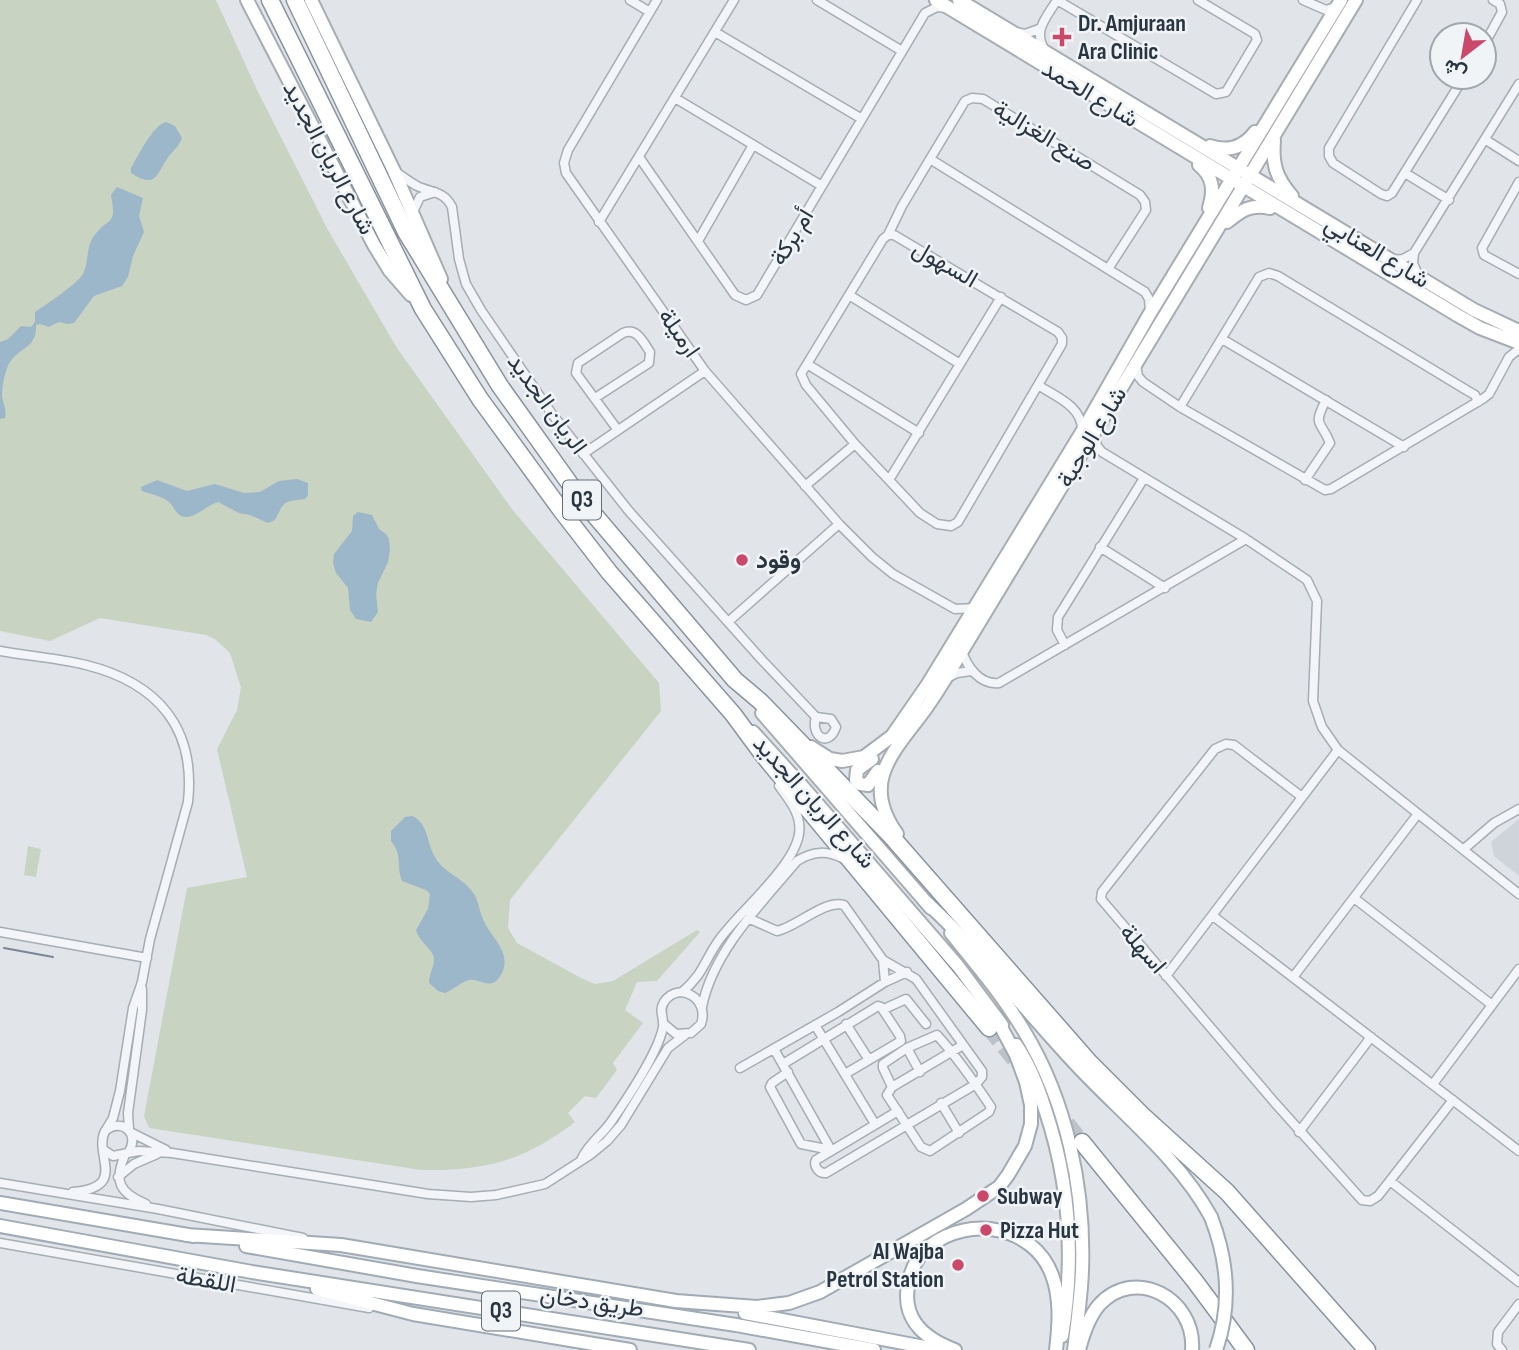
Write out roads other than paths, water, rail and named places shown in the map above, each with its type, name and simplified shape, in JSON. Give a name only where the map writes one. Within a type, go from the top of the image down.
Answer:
[{"type":"highway","name":"شارع الريان الجديد","points":[[270,0],[423,309],[480,399],[561,510],[617,580],[733,714]]},
{"type":"highway","name":"شارع الريان الجديد","points":[[295,0],[401,221],[500,387],[580,498],[735,680]]},
{"type":"highway","points":[[735,680],[761,702],[891,836],[1090,1063],[1142,1115],[1227,1192],[1367,1350]]},
{"type":"highway","points":[[733,714],[853,864],[992,1022]]},
{"type":"highway","points":[[1082,1142],[1195,1280],[1246,1350]]},
{"type":"main road","name":"شارع الريان الجديد","points":[[247,0],[374,245],[390,271],[423,309]]},
{"type":"main road","name":"شارع الريان الجديد","points":[[311,0],[413,212],[449,304]]},
{"type":"main road","name":"شارع الحمد","points":[[936,0],[954,4],[1011,32],[1196,141],[1242,177]]},
{"type":"main road","name":"شارع الوجبة","points":[[924,873],[887,821],[880,801],[880,786],[894,741],[1206,222],[1275,136],[1356,0]]},
{"type":"main road","name":"شارع الوجبة","points":[[789,731],[821,754],[842,761],[864,757],[894,741],[926,709],[1219,229],[1278,106],[1340,3]]},
{"type":"main road","name":"شارع الحمد","points":[[954,4],[1170,142],[1242,177]]},
{"type":"main road","points":[[1165,318],[1166,306],[1304,69],[1307,57]]},
{"type":"main road","points":[[1196,141],[1223,150],[1235,148],[1249,141],[1265,118],[1278,106]]},
{"type":"main road","points":[[1119,111],[1136,116],[1350,241],[1364,244]]},
{"type":"main road","points":[[1275,136],[1272,161],[1277,176],[1303,207]]},
{"type":"main road","points":[[1170,142],[1204,169],[1212,179],[1213,194],[1206,222]]},
{"type":"main road","name":"شارع العنابي","points":[[1242,177],[1303,207],[1474,310],[1519,331]]},
{"type":"main road","name":"شارع العنابي","points":[[1242,177],[1280,210],[1457,315],[1519,343]]},
{"type":"main road","points":[[1219,229],[1248,206],[1280,210]]},
{"type":"main road","name":"شارع الريان الجديد","points":[[735,680],[926,902],[993,985],[1025,1032],[1050,1082],[1066,1128],[1074,1164],[1081,1216],[1082,1272],[1074,1350]]},
{"type":"main road","name":"شارع الريان الجديد","points":[[733,714],[761,739],[958,966],[992,1022],[1020,1050],[1038,1087],[1061,1163],[1068,1209],[1069,1263],[1058,1350]]},
{"type":"main road","points":[[926,902],[973,947],[1070,1059],[1189,1182],[1211,1217],[1222,1248],[1227,1289],[1223,1325],[1216,1350]]},
{"type":"main road","points":[[676,1301],[749,1307],[789,1304],[820,1292],[966,1209],[999,1186],[1017,1163],[1025,1146],[1031,1124],[1031,1105],[1016,1055],[992,1022]]},
{"type":"main road","name":"اللقطة","points":[[0,1203],[186,1235]]},
{"type":"main road","name":"اللقطة","points":[[0,1226],[252,1272]]},
{"type":"main road","points":[[955,1350],[928,1337],[916,1325],[909,1309],[907,1289],[914,1265],[930,1246],[958,1231],[983,1228],[1000,1230],[1030,1245],[1051,1272],[1058,1295],[1058,1350]]},
{"type":"main road","points":[[186,1235],[341,1245],[676,1301],[940,1350]]},
{"type":"main road","name":"طريق دخان","points":[[186,1235],[417,1276],[724,1322],[874,1350]]},
{"type":"main road","points":[[252,1272],[412,1314],[630,1350]]},
{"type":"main road","name":"طريق دخان","points":[[252,1272],[750,1350]]},
{"type":"main road","points":[[1079,1350],[1086,1325],[1101,1303],[1121,1291],[1139,1288],[1162,1293],[1175,1303],[1190,1328],[1192,1350]]},
{"type":"street","points":[[630,0],[650,12]]},
{"type":"street","name":"ارميلة","points":[[657,0],[568,150],[564,163],[566,173],[705,371],[805,486],[839,524],[884,567],[955,610]]},
{"type":"street","points":[[599,222],[734,0]]},
{"type":"street","points":[[817,0],[902,51]]},
{"type":"street","points":[[924,0],[925,13],[937,7],[954,4]]},
{"type":"street","points":[[1011,32],[1025,34],[1039,29],[1057,0],[1216,94],[1221,94],[1226,92],[1257,40],[1255,34],[1198,0]]},
{"type":"street","points":[[1417,0],[1329,148],[1329,156],[1334,163],[1387,196],[1392,193],[1455,91]]},
{"type":"street","points":[[1493,0],[1500,4],[1502,12],[1497,21]]},
{"type":"street","points":[[1306,2],[1326,10],[1340,3]]},
{"type":"street","points":[[1306,2],[1323,17],[1324,31]]},
{"type":"street","name":"أم بركة","points":[[639,157],[736,295],[746,300],[757,295],[925,13]]},
{"type":"street","points":[[1039,29],[1042,46],[1047,53]]},
{"type":"street","points":[[715,32],[862,119]]},
{"type":"street","points":[[1391,261],[1404,259],[1414,253],[1519,85]]},
{"type":"street","points":[[675,98],[822,186]]},
{"type":"street","name":"صنع الغزالية","points":[[930,159],[965,101],[977,98],[983,99],[1129,188],[1140,195],[1146,210],[1108,268]]},
{"type":"street","points":[[1486,140],[1519,161]]},
{"type":"street","points":[[698,241],[753,145]]},
{"type":"street","points":[[888,235],[930,159],[1146,292],[1149,315]]},
{"type":"street","points":[[394,171],[418,186],[438,191]]},
{"type":"street","points":[[1405,173],[1449,200]]},
{"type":"street","points":[[1518,187],[1482,248],[1485,256],[1519,274]]},
{"type":"street","points":[[413,212],[420,197],[438,191]]},
{"type":"street","name":"الريان الجديد","points":[[438,191],[452,207],[459,259],[466,284],[545,404],[583,454],[728,622],[816,717]]},
{"type":"street","name":"السهول","points":[[894,235],[1001,297],[1058,332],[1062,338],[1062,344],[958,522],[951,526],[930,520],[855,444],[802,381],[801,374],[807,363],[849,295],[883,239],[894,235]]},
{"type":"street","points":[[1414,253],[1413,263],[1419,278]]},
{"type":"street","points":[[1180,407],[1259,277],[1269,273],[1475,395],[1478,402]]},
{"type":"street","points":[[1146,292],[1165,289]]},
{"type":"street","points":[[849,295],[960,364]]},
{"type":"street","points":[[889,480],[1001,297]]},
{"type":"street","points":[[595,398],[649,363],[650,352],[636,332],[623,333],[578,363],[576,373],[617,429]]},
{"type":"street","points":[[1222,339],[1404,447]]},
{"type":"street","points":[[1506,339],[1509,357]]},
{"type":"street","points":[[1138,360],[1136,371],[1143,382],[1180,407],[1318,488],[1331,489],[1489,394],[1509,357],[1519,349]]},
{"type":"street","points":[[807,363],[919,433]]},
{"type":"street","points":[[583,454],[705,371]]},
{"type":"street","points":[[1038,385],[1075,410],[1081,419],[1082,432]]},
{"type":"street","points":[[1305,480],[1330,443],[1318,422],[1326,400]]},
{"type":"street","points":[[1075,410],[1096,408]]},
{"type":"street","points":[[1096,430],[1097,446],[1102,452],[1246,539],[1307,580],[1317,601],[1313,701],[1322,727],[1338,750],[1519,894]]},
{"type":"street","points":[[805,486],[855,444]]},
{"type":"street","points":[[1078,459],[1093,451],[1102,452]]},
{"type":"street","points":[[1065,645],[1057,630],[1058,617],[1144,478]]},
{"type":"street","points":[[728,622],[839,524]]},
{"type":"street","points":[[962,651],[971,671],[989,682],[999,683],[1246,539]]},
{"type":"street","points":[[1100,547],[1165,588]]},
{"type":"street","points":[[959,634],[960,626],[955,610],[976,608]]},
{"type":"street","points":[[0,651],[86,665],[116,675],[160,704],[180,732],[187,749],[190,767],[188,802],[133,1008],[138,1038],[128,1112],[133,1143],[118,1177],[127,1194],[158,1209]]},
{"type":"street","points":[[945,679],[957,673],[971,671]]},
{"type":"street","name":"اسهلة","points":[[1302,797],[1234,745],[1220,746],[1102,892],[1101,899],[1299,1132],[1362,1200],[1370,1201],[1378,1196],[1390,1181]]},
{"type":"street","points":[[1166,976],[1338,750]]},
{"type":"street","points":[[685,1035],[669,1030],[664,1024],[661,1015],[664,1002],[670,996],[682,992],[700,976],[712,951],[726,931],[783,866],[799,837],[797,813],[774,779],[764,756]]},
{"type":"street","points":[[1464,849],[1494,823],[1519,808]]},
{"type":"street","points":[[1294,976],[1418,815]]},
{"type":"street","points":[[104,1150],[113,1156],[168,1152],[428,1194],[471,1197],[496,1195],[545,1184],[598,1148],[621,1125],[668,1048],[701,1024],[706,989],[735,937],[797,861],[809,854],[830,853],[853,864]]},
{"type":"street","points":[[1354,898],[1492,1004]]},
{"type":"street","points":[[750,919],[777,931],[799,923],[831,905],[839,904],[848,908],[883,960],[885,982]]},
{"type":"street","points":[[1213,916],[1516,1148],[1519,1136]]},
{"type":"street","points":[[726,931],[728,939],[735,937]]},
{"type":"street","points":[[0,932],[147,958]]},
{"type":"street","points":[[883,960],[918,981],[982,1070],[982,1077],[976,1084],[823,1174],[815,1163],[831,1150],[898,1111]]},
{"type":"street","points":[[1433,1084],[1519,969]]},
{"type":"street","points":[[740,1068],[885,982],[907,972]]},
{"type":"street","points":[[682,992],[691,994],[702,1007]]},
{"type":"street","points":[[884,1009],[906,999],[926,1024]]},
{"type":"street","points":[[831,1150],[801,1144],[770,1087],[785,1068],[846,1024],[878,1006],[884,1009],[901,1039],[845,1074]]},
{"type":"street","points":[[64,1193],[89,1189],[101,1182],[106,1168],[101,1140],[116,1110],[128,1034],[135,1024]]},
{"type":"street","points":[[581,1160],[585,1151],[610,1124],[659,1042],[664,1024]]},
{"type":"street","points":[[846,1024],[869,1059]]},
{"type":"street","points":[[815,1025],[875,1124]]},
{"type":"street","points":[[128,1034],[135,1033],[138,1038]]},
{"type":"street","points":[[891,1087],[883,1064],[907,1048],[935,1035],[939,1037],[951,1054],[976,1084],[991,1110],[930,1151],[921,1147],[887,1094],[891,1087],[951,1054],[963,1045]]},
{"type":"street","points":[[1299,1132],[1371,1037]]},
{"type":"street","points":[[907,1048],[920,1072]]},
{"type":"street","points":[[774,1049],[831,1150]]},
{"type":"street","points":[[125,1058],[135,1058]]},
{"type":"street","points":[[1453,1100],[1390,1181],[1519,1282]]},
{"type":"street","points":[[941,1103],[960,1133]]},
{"type":"street","points":[[107,1128],[118,1125],[168,1152]]},
{"type":"street","points":[[118,1177],[134,1164],[168,1152]]},
{"type":"street","points":[[0,1183],[158,1209],[341,1245]]},
{"type":"street","name":"اللقطة","points":[[0,1243],[344,1305],[412,1314]]},
{"type":"street","points":[[1502,1350],[1497,1344],[1498,1332],[1519,1304]]},
{"type":"water","points":[[166,122],[175,126],[182,138],[178,146],[151,180],[131,173],[131,168],[146,142],[161,124]]},
{"type":"water","points":[[117,187],[143,198],[139,216],[144,232],[133,256],[128,277],[122,286],[94,296],[74,323],[59,322],[49,327],[36,325],[33,340],[15,356],[7,368],[2,393],[5,418],[0,419],[0,342],[8,339],[21,326],[31,327],[35,322],[35,312],[80,278],[91,240],[112,217],[111,195]]},
{"type":"water","points":[[297,479],[308,483],[308,495],[305,499],[286,503],[275,520],[268,523],[218,502],[194,515],[183,517],[166,500],[142,491],[141,487],[157,480],[187,491],[215,484],[244,493],[260,492],[279,481]]},
{"type":"water","points":[[358,512],[372,515],[379,529],[389,539],[388,562],[376,594],[378,612],[371,622],[356,619],[350,610],[348,588],[336,573],[333,563],[334,554],[352,531],[353,516]]},
{"type":"water","points":[[412,816],[424,828],[438,862],[467,885],[476,897],[486,926],[504,958],[502,973],[494,982],[469,980],[445,993],[429,983],[433,956],[416,930],[428,909],[430,894],[402,881],[397,851],[391,841],[391,831],[405,817]]},
{"type":"tunnel","points":[[989,1028],[1018,1064]]},
{"type":"tunnel","points":[[1037,1086],[1082,1142]]},
{"type":"tram line","points":[[4,948],[53,957]]},
{"type":"place","name":"Dr. Amjuraan Ara Clinic","points":[[1062,37]]},
{"type":"place","name":"وقود","points":[[742,560]]},
{"type":"place","name":"Subway","points":[[983,1196]]},
{"type":"place","name":"Pizza Hut","points":[[986,1230]]},
{"type":"place","name":"Al Wajba Petrol Station","points":[[958,1265]]}]
